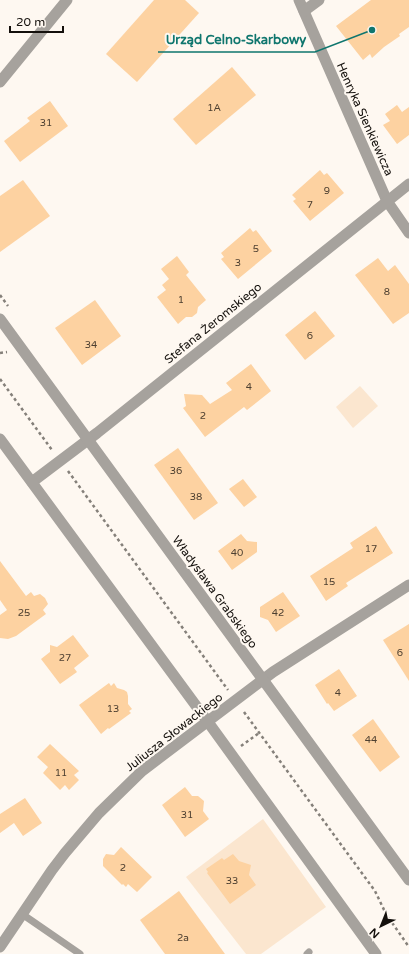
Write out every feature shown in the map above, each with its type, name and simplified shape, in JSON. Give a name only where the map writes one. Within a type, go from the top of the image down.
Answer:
[{"type":"street","name":"Henryka Sienkiewicza","points":[[299,0],[387,201],[409,233]]},
{"type":"street","points":[[304,11],[320,0]]},
{"type":"street","points":[[0,82],[65,1]]},
{"type":"street","name":"Stefana Żeromskiego","points":[[32,482],[88,440],[409,184]]},
{"type":"street","name":"Władysława Grabskiego","points":[[0,319],[409,880]]},
{"type":"street","points":[[0,439],[376,954]]},
{"type":"street","name":"Juliusza Słowackiego","points":[[0,947],[52,870],[99,813],[142,771],[273,672],[409,585]]},
{"type":"lane","points":[[22,914],[80,954]]},
{"type":"path","points":[[0,379],[375,891],[386,914],[409,947]]},
{"type":"shaded area","points":[[360,386],[378,406],[353,428],[336,407]]},
{"type":"shaded area","points":[[263,819],[326,907],[261,954],[246,954],[186,877]]},
{"type":"building","points":[[154,0],[185,0],[199,13],[137,82],[106,54]]},
{"type":"building","points":[[371,0],[409,0],[409,27],[372,58],[370,54],[363,60],[336,26]]},
{"type":"building","points":[[232,67],[256,95],[196,145],[173,119]]},
{"type":"building","points":[[50,101],[68,126],[20,162],[4,141],[30,121],[27,118]]},
{"type":"building","points":[[397,105],[402,112],[409,107],[409,135],[397,144],[383,125],[390,121],[385,114]]},
{"type":"building","points":[[320,170],[324,175],[327,173],[344,193],[310,221],[293,201],[296,199],[292,195]]},
{"type":"building","points":[[23,180],[50,216],[0,252],[0,196]]},
{"type":"building","points":[[250,228],[253,232],[256,230],[272,251],[238,279],[221,259],[224,257],[221,253]]},
{"type":"building","points":[[177,256],[189,272],[186,275],[206,300],[198,307],[197,313],[192,317],[186,317],[178,324],[157,297],[166,290],[162,285],[169,279],[161,269]]},
{"type":"building","points":[[378,258],[388,271],[395,265],[409,284],[409,313],[393,324],[355,275]]},
{"type":"building","points":[[95,300],[121,336],[82,365],[55,328]]},
{"type":"building","points":[[315,311],[335,336],[305,360],[285,335]]},
{"type":"building","points":[[251,364],[271,391],[247,410],[244,407],[205,437],[183,408],[186,406],[184,394],[202,395],[210,404],[232,390],[226,383]]},
{"type":"building","points":[[178,448],[218,503],[194,520],[154,465]]},
{"type":"building","points":[[243,479],[257,497],[244,507],[229,489]]},
{"type":"building","points":[[376,526],[393,553],[346,583],[348,586],[326,601],[310,576],[353,548],[350,543]]},
{"type":"building","points":[[241,534],[247,541],[257,542],[257,552],[232,570],[218,551]]},
{"type":"building","points":[[0,561],[26,596],[31,592],[34,596],[40,594],[45,598],[48,604],[43,610],[46,614],[16,636],[8,639],[0,638],[0,615],[7,610],[0,600]]},
{"type":"building","points":[[283,592],[300,616],[276,632],[268,620],[260,617],[260,607]]},
{"type":"building","points":[[409,624],[409,681],[383,640]]},
{"type":"building","points":[[73,635],[89,656],[74,668],[77,672],[60,684],[41,659],[50,652],[50,645],[57,647]]},
{"type":"building","points":[[339,669],[357,696],[334,711],[328,703],[327,704],[315,685]]},
{"type":"building","points":[[109,683],[111,686],[114,683],[117,688],[127,692],[128,704],[132,709],[129,711],[131,713],[101,734],[79,705]]},
{"type":"building","points":[[373,719],[400,757],[380,772],[352,735]]},
{"type":"building","points":[[50,744],[79,771],[74,775],[79,780],[69,790],[65,785],[60,790],[43,773],[48,767],[37,757]]},
{"type":"building","points":[[185,787],[192,796],[198,796],[204,801],[203,811],[209,819],[185,837],[162,805]]},
{"type":"building","points":[[25,798],[42,823],[23,836],[14,823],[0,833],[0,814]]},
{"type":"building","points":[[121,847],[152,877],[137,892],[128,884],[126,887],[123,884],[122,885],[103,866],[103,859],[106,854],[114,855]]},
{"type":"building","points":[[233,854],[239,861],[251,865],[249,875],[256,885],[230,904],[207,873],[208,872],[206,869],[222,858],[224,860]]},
{"type":"building","points":[[179,891],[225,954],[165,954],[140,920]]},
{"type":"place","name":"Urząd Celno-Skarbowy","points":[[372,30]]}]
